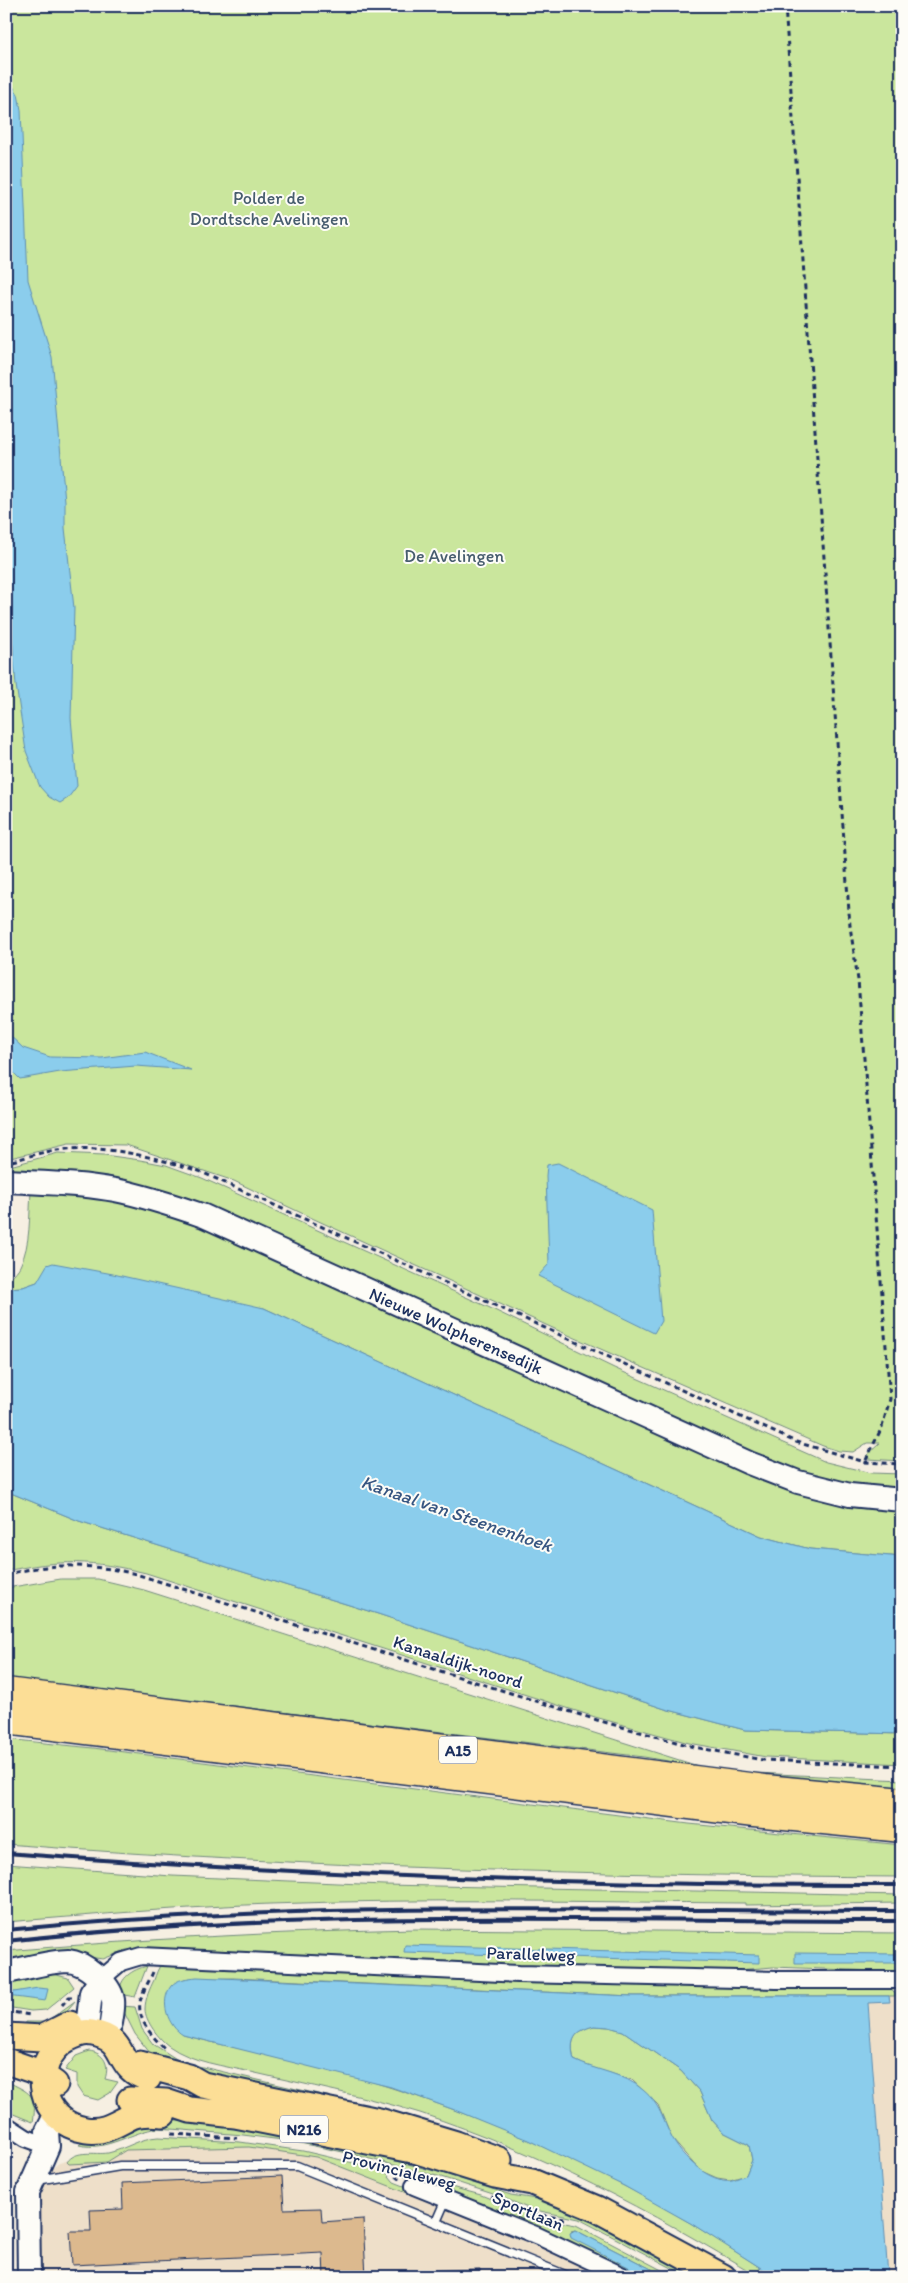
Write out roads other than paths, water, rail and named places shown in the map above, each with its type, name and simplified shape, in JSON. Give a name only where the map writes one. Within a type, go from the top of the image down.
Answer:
[{"type":"highway","name":"A15","points":[[6,1692],[737,1786],[902,1802]]},
{"type":"highway","name":"A15","points":[[6,1720],[696,1806],[902,1828]]},
{"type":"main road","points":[[6,2036],[35,2039],[50,2035],[68,2024],[95,2025],[128,2038],[135,2050],[140,2070],[131,2108]]},
{"type":"main road","points":[[71,2120],[48,2105],[42,2080],[44,2066],[54,2050],[72,2036],[95,2025]]},
{"type":"main road","points":[[6,2061],[42,2080]]},
{"type":"main road","name":"Provincialeweg","points":[[140,2070],[190,2077],[203,2085],[379,2121],[456,2144],[502,2161],[532,2182]]},
{"type":"main road","points":[[6,2073],[42,2080]]},
{"type":"main road","name":"Provincialeweg","points":[[131,2108],[190,2110],[235,2115],[418,2152],[495,2175],[532,2182],[597,2209],[723,2277]]},
{"type":"main road","name":"N216","points":[[71,2120],[87,2131],[100,2130],[113,2127],[131,2108]]},
{"type":"street","name":"Nieuwe Wolpherensedijk","points":[[6,1182],[79,1185],[115,1190],[159,1201],[204,1216],[749,1463],[798,1482],[850,1494],[902,1500]]},
{"type":"street","name":"Parallelweg","points":[[100,1980],[121,1962],[142,1956],[159,1956],[519,1974],[777,1980],[902,1980]]},
{"type":"street","points":[[6,1972],[67,1961],[88,1968],[100,1980],[113,2000],[95,2025]]},
{"type":"street","points":[[29,2277],[27,2202],[32,2180],[48,2146],[47,2131],[71,2120]]},
{"type":"street","points":[[6,2125],[26,2138],[48,2146]]},
{"type":"street","name":"Sportlaan","points":[[414,2186],[538,2236],[622,2276]]},
{"type":"lane","points":[[32,2180],[120,2166],[298,2166],[570,2277]]},
{"type":"lane","points":[[436,2222],[447,2198]]},
{"type":"water","points":[[6,85],[12,85],[18,94],[21,110],[28,280],[52,357],[65,501],[65,528],[74,608],[71,718],[77,786],[68,798],[60,803],[49,797],[40,787],[26,751],[16,685],[6,562]]},
{"type":"water","points":[[6,1032],[23,1048],[50,1057],[102,1058],[145,1052],[191,1070],[136,1066],[60,1072],[20,1079],[6,1065]]},
{"type":"water","points":[[558,1163],[652,1210],[661,1321],[654,1333],[538,1276],[549,1264],[547,1165]]},
{"type":"water","name":"Kanaal van Steenenhoek","points":[[53,1263],[113,1274],[264,1308],[761,1536],[810,1549],[902,1557],[902,1734],[745,1730],[665,1709],[378,1614],[79,1521],[6,1491],[6,1288],[23,1287],[37,1282],[47,1265]]},
{"type":"water","points":[[405,1945],[759,1955],[759,1963],[404,1952]]},
{"type":"water","points":[[795,1953],[902,1954],[902,1963],[795,1963]]},
{"type":"water","points":[[197,1977],[632,1996],[889,1996],[890,2002],[868,2003],[888,2277],[775,2277],[692,2224],[624,2186],[528,2140],[391,2087],[183,2035],[169,2020],[166,2006],[167,1992],[176,1982]],"holes":[[[594,2026],[609,2027],[623,2031],[681,2071],[700,2092],[712,2120],[723,2132],[749,2145],[752,2160],[746,2175],[732,2180],[723,2180],[715,2178],[697,2167],[676,2145],[654,2101],[643,2090],[636,2084],[619,2076],[574,2060],[572,2047],[578,2034]]]},
{"type":"water","points":[[38,1988],[48,1989],[45,2001],[7,1996],[8,1993]]},
{"type":"water","points":[[575,2230],[667,2277],[648,2277],[571,2238],[570,2233]]},
{"type":"railway","points":[[6,1853],[230,1868],[454,1878],[678,1884],[902,1885]]},
{"type":"railway","points":[[6,1930],[230,1914],[342,1911],[454,1909],[902,1911]]},
{"type":"railway","points":[[6,1941],[118,1931],[342,1920],[902,1921]]},
{"type":"park label","name":"Polder de Dordtsche Avelingen","points":[[269,208]]},
{"type":"park label","name":"De Avelingen","points":[[454,556]]}]
